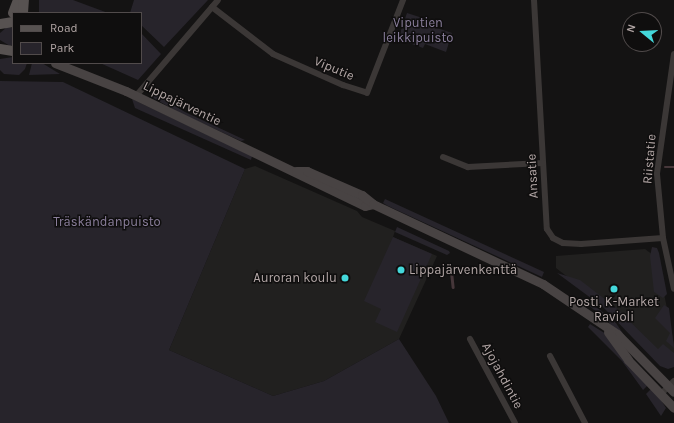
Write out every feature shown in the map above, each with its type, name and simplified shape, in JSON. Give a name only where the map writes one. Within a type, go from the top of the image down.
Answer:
[{"type":"main road","points":[[12,12],[18,0]]},
{"type":"main road","points":[[23,12],[24,0]]},
{"type":"main road","name":"Lippajärventie","points":[[57,64],[136,96],[296,171],[316,175],[368,198],[373,204],[537,281],[616,334],[672,386]]},
{"type":"main road","name":"Lippajärventie","points":[[602,324],[628,360],[662,393],[674,408]]},
{"type":"street","points":[[136,96],[218,0]]},
{"type":"street","name":"Viputie","points":[[212,7],[273,54],[342,85],[366,93],[403,0]]},
{"type":"street","name":"Ansatie","points":[[534,0],[547,229],[553,238],[563,243],[581,244],[663,238]]},
{"type":"street","name":"Riistatie","points":[[674,54],[658,174],[663,238],[674,289]]},
{"type":"street","points":[[443,157],[468,167],[543,163]]},
{"type":"street","name":"Ajojahdintie","points":[[470,339],[515,423]]},
{"type":"street","points":[[550,356],[585,423]]},
{"type":"street","points":[[662,393],[672,386]]},
{"type":"shaded area","name":"Auroran koulu","points":[[255,166],[357,211],[362,217],[395,231],[393,237],[437,256],[399,339],[324,381],[273,396],[169,350],[245,169]]},
{"type":"shaded area","points":[[645,249],[657,258],[674,344],[674,360],[660,365],[605,306],[556,268],[556,256]]},
{"type":"green space","points":[[39,0],[73,0],[105,12],[39,12]]},
{"type":"green space","points":[[134,0],[208,0],[164,47],[142,26],[142,12],[130,12]]},
{"type":"green space","name":"Viputien leikkipuisto","points":[[407,13],[432,21],[431,26],[452,33],[446,52],[425,44],[423,48],[398,39]]},
{"type":"green space","points":[[7,27],[12,28],[12,45],[10,46],[0,40],[0,33]]},
{"type":"green space","points":[[142,34],[161,54],[138,80],[102,64],[142,64]]},
{"type":"green space","points":[[12,57],[12,64],[27,64],[25,69],[19,75],[4,74],[0,70],[0,59]]},
{"type":"green space","points":[[32,64],[44,64],[60,74],[29,75]]},
{"type":"green space","name":"Träskändanpuisto","points":[[0,81],[63,82],[245,169],[169,350],[273,396],[324,381],[399,339],[436,396],[449,423],[0,423]]},
{"type":"green space","points":[[154,93],[185,112],[245,140],[241,141],[182,114],[155,99],[152,96]]},
{"type":"green space","points":[[132,99],[252,156],[251,160],[135,108]]},
{"type":"green space","points":[[385,199],[544,272],[542,277],[388,206],[383,203]]},
{"type":"green space","points":[[397,227],[449,251],[450,253],[447,255],[395,232]]},
{"type":"green space","name":"Lippajärvenkenttä","points":[[393,237],[432,254],[397,332],[375,322],[381,309],[364,301]]},
{"type":"green space","points":[[652,247],[657,248],[659,253],[667,294],[663,298],[654,292],[650,256]]},
{"type":"green space","points":[[557,273],[580,280],[615,307],[658,349],[663,344],[674,353],[674,367],[668,369],[660,366],[603,307]]},
{"type":"green space","points":[[587,299],[616,323],[626,338],[585,302]]},
{"type":"green space","points":[[664,305],[669,308],[674,348],[666,341],[670,333],[655,318]]},
{"type":"green space","points":[[590,324],[606,334],[649,384],[643,390],[622,361],[588,327]]},
{"type":"green space","points":[[653,387],[666,408],[661,416],[646,394]]},
{"type":"waterway","points":[[665,167],[674,167]]},
{"type":"waterway","points":[[451,267],[453,287]]},
{"type":"place","name":"Lippajärvenkenttä","points":[[401,270]]},
{"type":"place","name":"Auroran koulu","points":[[345,278]]},
{"type":"place","name":"Posti, K-Market Ravioli","points":[[614,289]]}]
